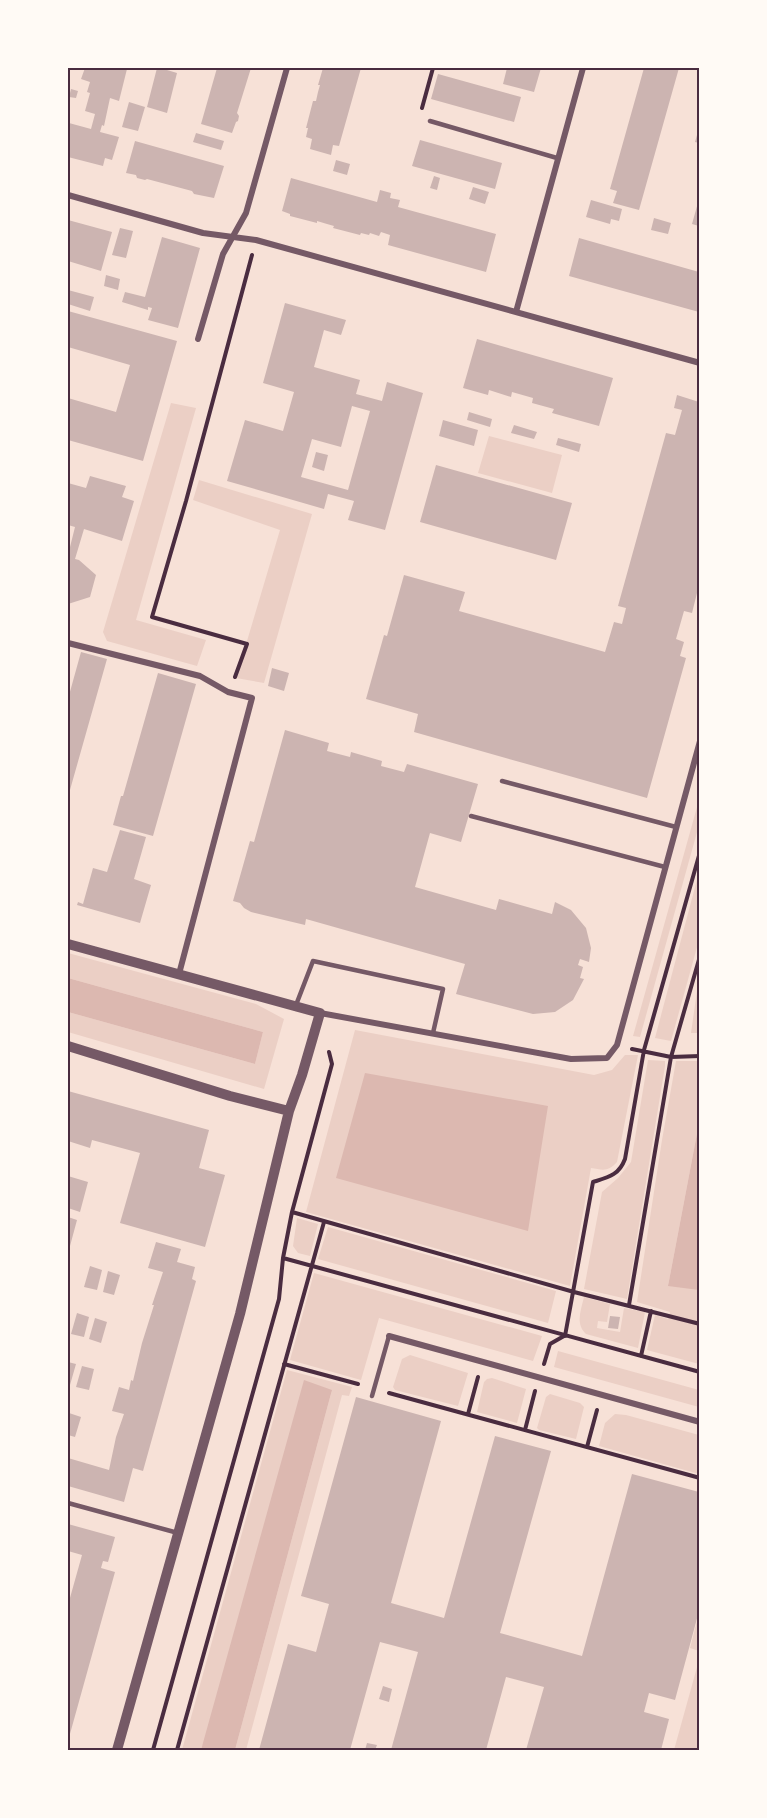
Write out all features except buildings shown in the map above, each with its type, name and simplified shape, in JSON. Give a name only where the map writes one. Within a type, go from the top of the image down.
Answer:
[{"type":"street","points":[[198,339],[223,254],[246,213],[287,68]]},
{"type":"street","points":[[516,312],[583,68]]},
{"type":"street","points":[[68,195],[203,232],[256,240],[699,363]]},
{"type":"street","points":[[68,643],[200,676],[228,692],[252,698],[179,974]]},
{"type":"street","points":[[68,944],[320,1013],[571,1059],[607,1058],[617,1045],[699,741]]},
{"type":"street","points":[[117,1750],[240,1314],[289,1111],[320,1013]]},
{"type":"street","points":[[68,1046],[230,1096],[289,1111]]},
{"type":"street","points":[[389,1336],[699,1422]]},
{"type":"lane","points":[[430,121],[557,158]]},
{"type":"lane","points":[[502,781],[676,827]]},
{"type":"lane","points":[[471,816],[665,867]]},
{"type":"lane","points":[[296,1006],[314,961],[443,989],[433,1033]]},
{"type":"lane","points":[[372,1396],[389,1336]]},
{"type":"lane","points":[[68,1503],[178,1533]]},
{"type":"path","points":[[430,121],[422,109],[433,68]]},
{"type":"path","points":[[228,692],[247,644],[152,617],[256,240]]},
{"type":"path","points":[[565,1336],[593,1182],[614,1175],[622,1168],[625,1159],[644,1050],[699,852]]},
{"type":"path","points":[[629,1305],[671,1057],[699,956]]},
{"type":"path","points":[[153,1750],[279,1299],[283,1258],[292,1212],[332,1064],[320,1013]]},
{"type":"path","points":[[644,1050],[671,1057],[699,1056]]},
{"type":"path","points":[[292,1212],[574,1292],[699,1324]]},
{"type":"path","points":[[177,1750],[324,1222]]},
{"type":"path","points":[[283,1258],[699,1372]]},
{"type":"path","points":[[641,1356],[651,1311]]},
{"type":"path","points":[[468,1414],[482,1362]]},
{"type":"path","points":[[284,1364],[699,1479]]},
{"type":"path","points":[[587,1447],[601,1394]]},
{"type":"shaded area","points":[[171,403],[196,408],[136,620],[206,640],[197,666],[107,641],[103,632]]},
{"type":"shaded area","points":[[489,436],[562,455],[552,493],[478,473]]},
{"type":"shaded area","points":[[199,480],[312,514],[264,683],[236,678],[280,530],[193,500]]},
{"type":"shaded area","points":[[699,800],[699,825],[640,1037],[633,1036]]},
{"type":"shaded area","points":[[699,872],[699,940],[671,1041],[655,1038]]},
{"type":"shaded area","points":[[68,953],[256,1004],[284,1019],[264,1089],[68,1032],[68,1012],[255,1064],[263,1032],[68,978]]},
{"type":"shaded area","points":[[699,977],[699,1033],[691,1033]]},
{"type":"shaded area","points":[[68,978],[263,1032],[255,1064],[68,1012]]},
{"type":"shaded area","points":[[355,1030],[594,1075],[612,1070],[625,1055],[638,1055],[617,1162],[605,1170],[591,1168],[570,1286],[306,1212]]},
{"type":"shaded area","points":[[648,1060],[665,1061],[665,1066],[627,1299],[584,1289],[602,1192],[631,1162]]},
{"type":"shaded area","points":[[676,1061],[699,1061],[699,1123],[668,1286],[699,1190],[699,1364],[647,1350],[655,1315],[668,1319],[670,1312],[637,1302]]},
{"type":"shaded area","points":[[365,1073],[548,1106],[528,1231],[336,1178]]},
{"type":"shaded area","points":[[699,1123],[699,1290],[668,1286]]},
{"type":"shaded area","points":[[297,1218],[318,1224],[310,1256],[298,1253],[293,1246]]},
{"type":"shaded area","points":[[328,1227],[556,1291],[548,1323],[318,1259]]},
{"type":"shaded area","points":[[314,1273],[542,1336],[533,1361],[379,1318],[361,1380],[290,1360]]},
{"type":"shaded area","points":[[584,1297],[610,1304],[607,1322],[598,1321],[597,1328],[620,1332],[624,1308],[645,1312],[638,1348],[586,1334],[580,1321]]},
{"type":"shaded area","points":[[558,1351],[699,1390],[699,1407],[554,1367]]},
{"type":"shaded area","points":[[410,1355],[468,1373],[458,1406],[395,1390],[393,1387],[402,1359]]},
{"type":"shaded area","points":[[287,1370],[352,1387],[349,1396],[342,1395],[246,1750],[235,1750],[332,1390],[201,1750],[182,1750]]},
{"type":"shaded area","points":[[492,1378],[526,1389],[517,1423],[477,1412],[484,1382]]},
{"type":"shaded area","points":[[304,1380],[332,1390],[235,1750],[201,1750]]},
{"type":"shaded area","points":[[550,1394],[580,1403],[584,1407],[576,1439],[537,1428],[546,1397]]},
{"type":"shaded area","points":[[615,1414],[699,1435],[699,1474],[599,1446],[605,1423]]},
{"type":"shaded area","points":[[699,1613],[700,1651],[690,1648]]},
{"type":"shaded area","points":[[699,1660],[699,1750],[674,1750]]}]
